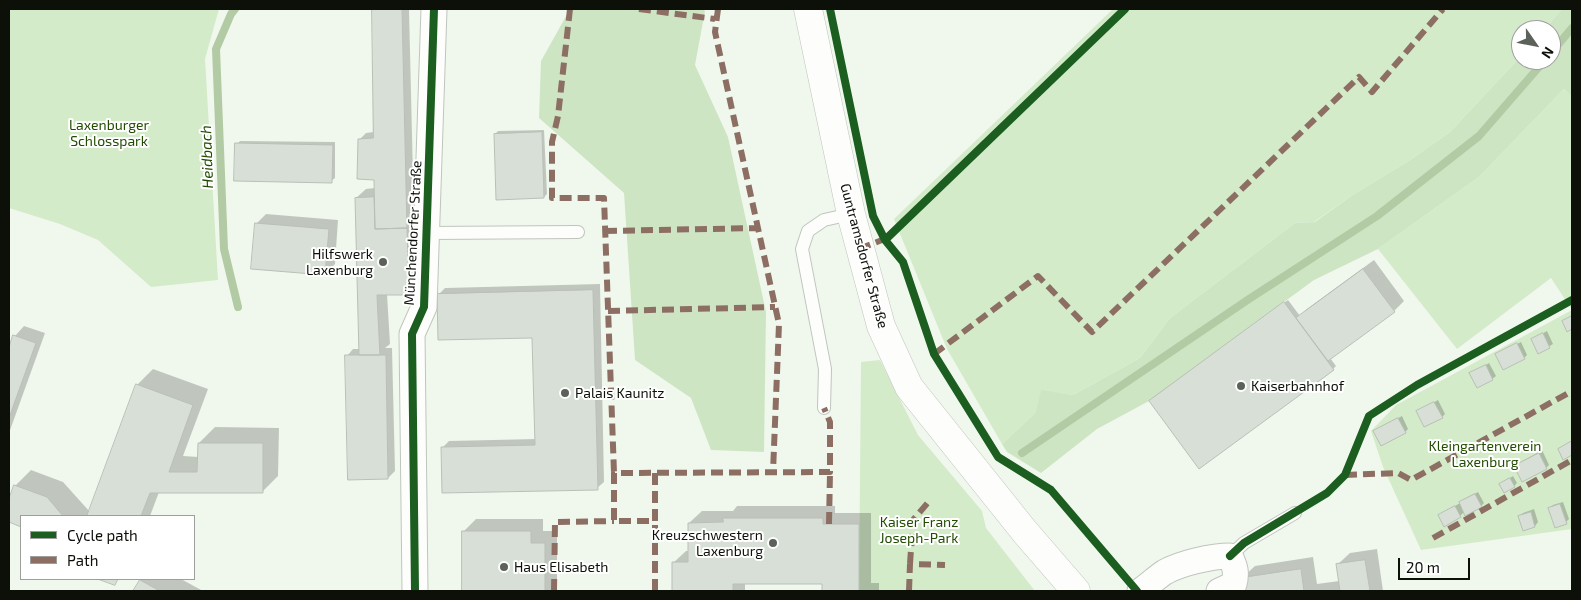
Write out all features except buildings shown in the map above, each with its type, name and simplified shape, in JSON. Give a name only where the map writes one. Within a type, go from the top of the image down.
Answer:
[{"type":"main road","name":"Guntramsdorfer Straße","points":[[808,9],[851,214],[881,326],[909,386],[1025,532],[1076,591]]},
{"type":"street","name":"Münchendorfer Straße","points":[[415,591],[412,334],[424,307],[428,233],[434,9]]},
{"type":"street","points":[[1140,591],[1165,572],[1178,566],[1222,556],[1232,561],[1236,575],[1234,584],[1219,591]]},
{"type":"lane","points":[[824,408],[825,369],[802,249],[808,231],[824,220],[851,214]]},
{"type":"lane","points":[[428,233],[578,232]]},
{"type":"lane","points":[[1232,561],[1244,542],[1296,513]]},
{"type":"green space","name":"Laxenburger Schlosspark","points":[[9,9],[219,9],[205,59],[218,280],[151,287],[98,240],[60,224],[9,208]]},
{"type":"green space","points":[[570,9],[703,9],[705,11],[695,65],[728,137],[766,312],[764,452],[711,450],[691,398],[635,360],[624,193],[539,118],[541,61]]},
{"type":"green space","points":[[1113,9],[1562,9],[1553,20],[1511,20],[1511,67],[1450,132],[1314,222],[1295,223],[1170,318],[1140,358],[1073,395],[1041,391],[1035,413],[1002,444],[947,349],[894,219]]},
{"type":"green space","points":[[1562,9],[1572,9],[1572,97],[1564,89],[1479,177],[1378,249],[1314,280],[1149,401],[1097,429],[1041,473],[1007,452],[1002,444],[1035,413],[1041,390],[1073,395],[1140,358],[1170,318],[1295,223],[1315,222],[1351,196],[1410,160],[1450,132],[1511,67],[1511,70],[1561,70],[1561,20],[1553,20]]},
{"type":"green space","points":[[1564,89],[1572,97],[1572,310],[1551,278],[1457,349],[1378,249],[1479,177]]},
{"type":"green space","name":"Kleingartenverein Laxenburg","points":[[1572,310],[1572,529],[1421,550],[1383,467],[1371,431],[1396,405]]},
{"type":"green space","name":"Kaiser Franz Joseph-Park","points":[[880,360],[918,435],[982,511],[986,528],[1035,591],[859,591],[861,362]]},
{"type":"waterway","name":"Heidbach","points":[[235,9],[216,49],[224,249],[238,307]]},
{"type":"waterway","points":[[1561,41],[1572,28]]},
{"type":"waterway","points":[[1022,453],[1249,299],[1377,216],[1479,136],[1536,70]]},
{"type":"marked path","points":[[570,9],[558,116],[552,142],[552,198],[604,198],[614,473]]},
{"type":"marked path","points":[[639,9],[715,19]]},
{"type":"marked path","points":[[718,9],[715,32],[779,324],[773,472]]},
{"type":"marked path","points":[[934,354],[1038,276],[1092,332],[1359,77],[1372,92],[1443,9]]},
{"type":"marked path","points":[[605,231],[758,228]]},
{"type":"marked path","points":[[859,249],[887,238]]},
{"type":"marked path","points":[[608,311],[775,307]]},
{"type":"marked path","points":[[1345,475],[1398,473],[1411,480],[1572,391]]},
{"type":"marked path","points":[[655,473],[655,521],[614,521],[614,473],[830,472],[830,422],[824,408]]},
{"type":"marked path","points":[[1433,538],[1572,460]]},
{"type":"marked path","points":[[829,524],[830,472]]},
{"type":"marked path","points":[[910,564],[913,520],[931,499]]},
{"type":"marked path","points":[[554,591],[555,522],[614,521]]},
{"type":"marked path","points":[[655,521],[655,591]]},
{"type":"marked path","points":[[909,591],[910,564],[945,565]]},
{"type":"cycle path","points":[[415,591],[412,334],[424,307],[434,9]]},
{"type":"cycle path","points":[[830,9],[873,216],[885,240],[903,262],[934,354],[998,457],[1051,490],[1137,591]]},
{"type":"cycle path","points":[[885,240],[1125,9]]},
{"type":"cycle path","points":[[1230,556],[1244,543],[1327,493],[1345,475],[1369,416],[1417,385],[1572,300]]},
{"type":"place","name":"Hilfswerk Laxenburg","points":[[383,262]]},
{"type":"place","name":"Kaiserbahnhof","points":[[1241,386]]},
{"type":"place","name":"Palais Kaunitz","points":[[565,393]]},
{"type":"place","name":"Kreuzschwestern Laxenburg","points":[[773,543]]},
{"type":"place","name":"Haus Elisabeth","points":[[504,567]]}]
